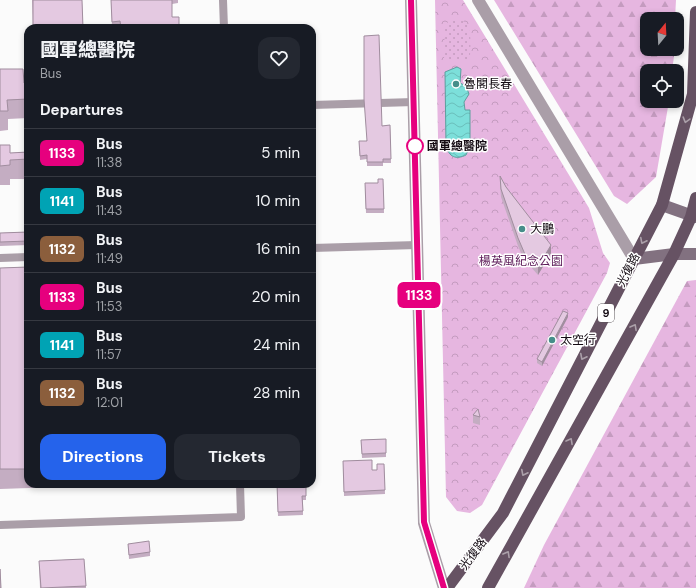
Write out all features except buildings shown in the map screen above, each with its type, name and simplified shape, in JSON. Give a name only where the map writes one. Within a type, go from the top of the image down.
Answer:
[{"type":"main road","name":"光復路","points":[[446,588],[503,513],[662,205],[693,94],[696,12]]},
{"type":"main road","points":[[488,588],[694,219],[696,198]]},
{"type":"street","points":[[411,0],[424,522],[446,588]]},
{"type":"street","points":[[478,0],[634,259],[674,254],[696,254]]},
{"type":"street","points":[[662,205],[694,219]]},
{"type":"lane","points":[[223,0],[224,24]]},
{"type":"lane","points":[[316,105],[414,102]]},
{"type":"lane","points":[[316,248],[417,245]]},
{"type":"lane","points":[[0,258],[24,257]]},
{"type":"lane","points":[[0,525],[241,517],[240,488]]},
{"type":"green space","name":"楊英風紀念公園","points":[[435,0],[463,0],[589,208],[603,253],[610,263],[607,273],[482,505],[470,513],[457,511],[446,497]]},
{"type":"green space","points":[[494,0],[676,0],[675,12],[640,12],[640,56],[674,56],[673,64],[640,64],[640,108],[668,108],[656,177],[627,204],[614,196]]},
{"type":"green space","points":[[454,19],[461,20],[468,28],[470,34],[470,60],[444,60],[445,26],[448,22]]},
{"type":"green space","points":[[696,280],[696,588],[524,588],[544,545],[687,281]]},
{"type":"water","points":[[457,67],[461,69],[460,83],[466,86],[469,94],[464,102],[465,110],[470,110],[470,146],[466,155],[459,157],[451,155],[446,146],[445,72]]},
{"type":"bus line","name":"1133","points":[[411,0],[424,522],[444,588]]},
{"type":"place","name":"魯閣長春","points":[[456,84]]},
{"type":"place","name":"國軍總醫院","points":[[415,146]]},
{"type":"place","name":"大鵬","points":[[522,229]]},
{"type":"place","name":"太空行","points":[[552,340]]}]
